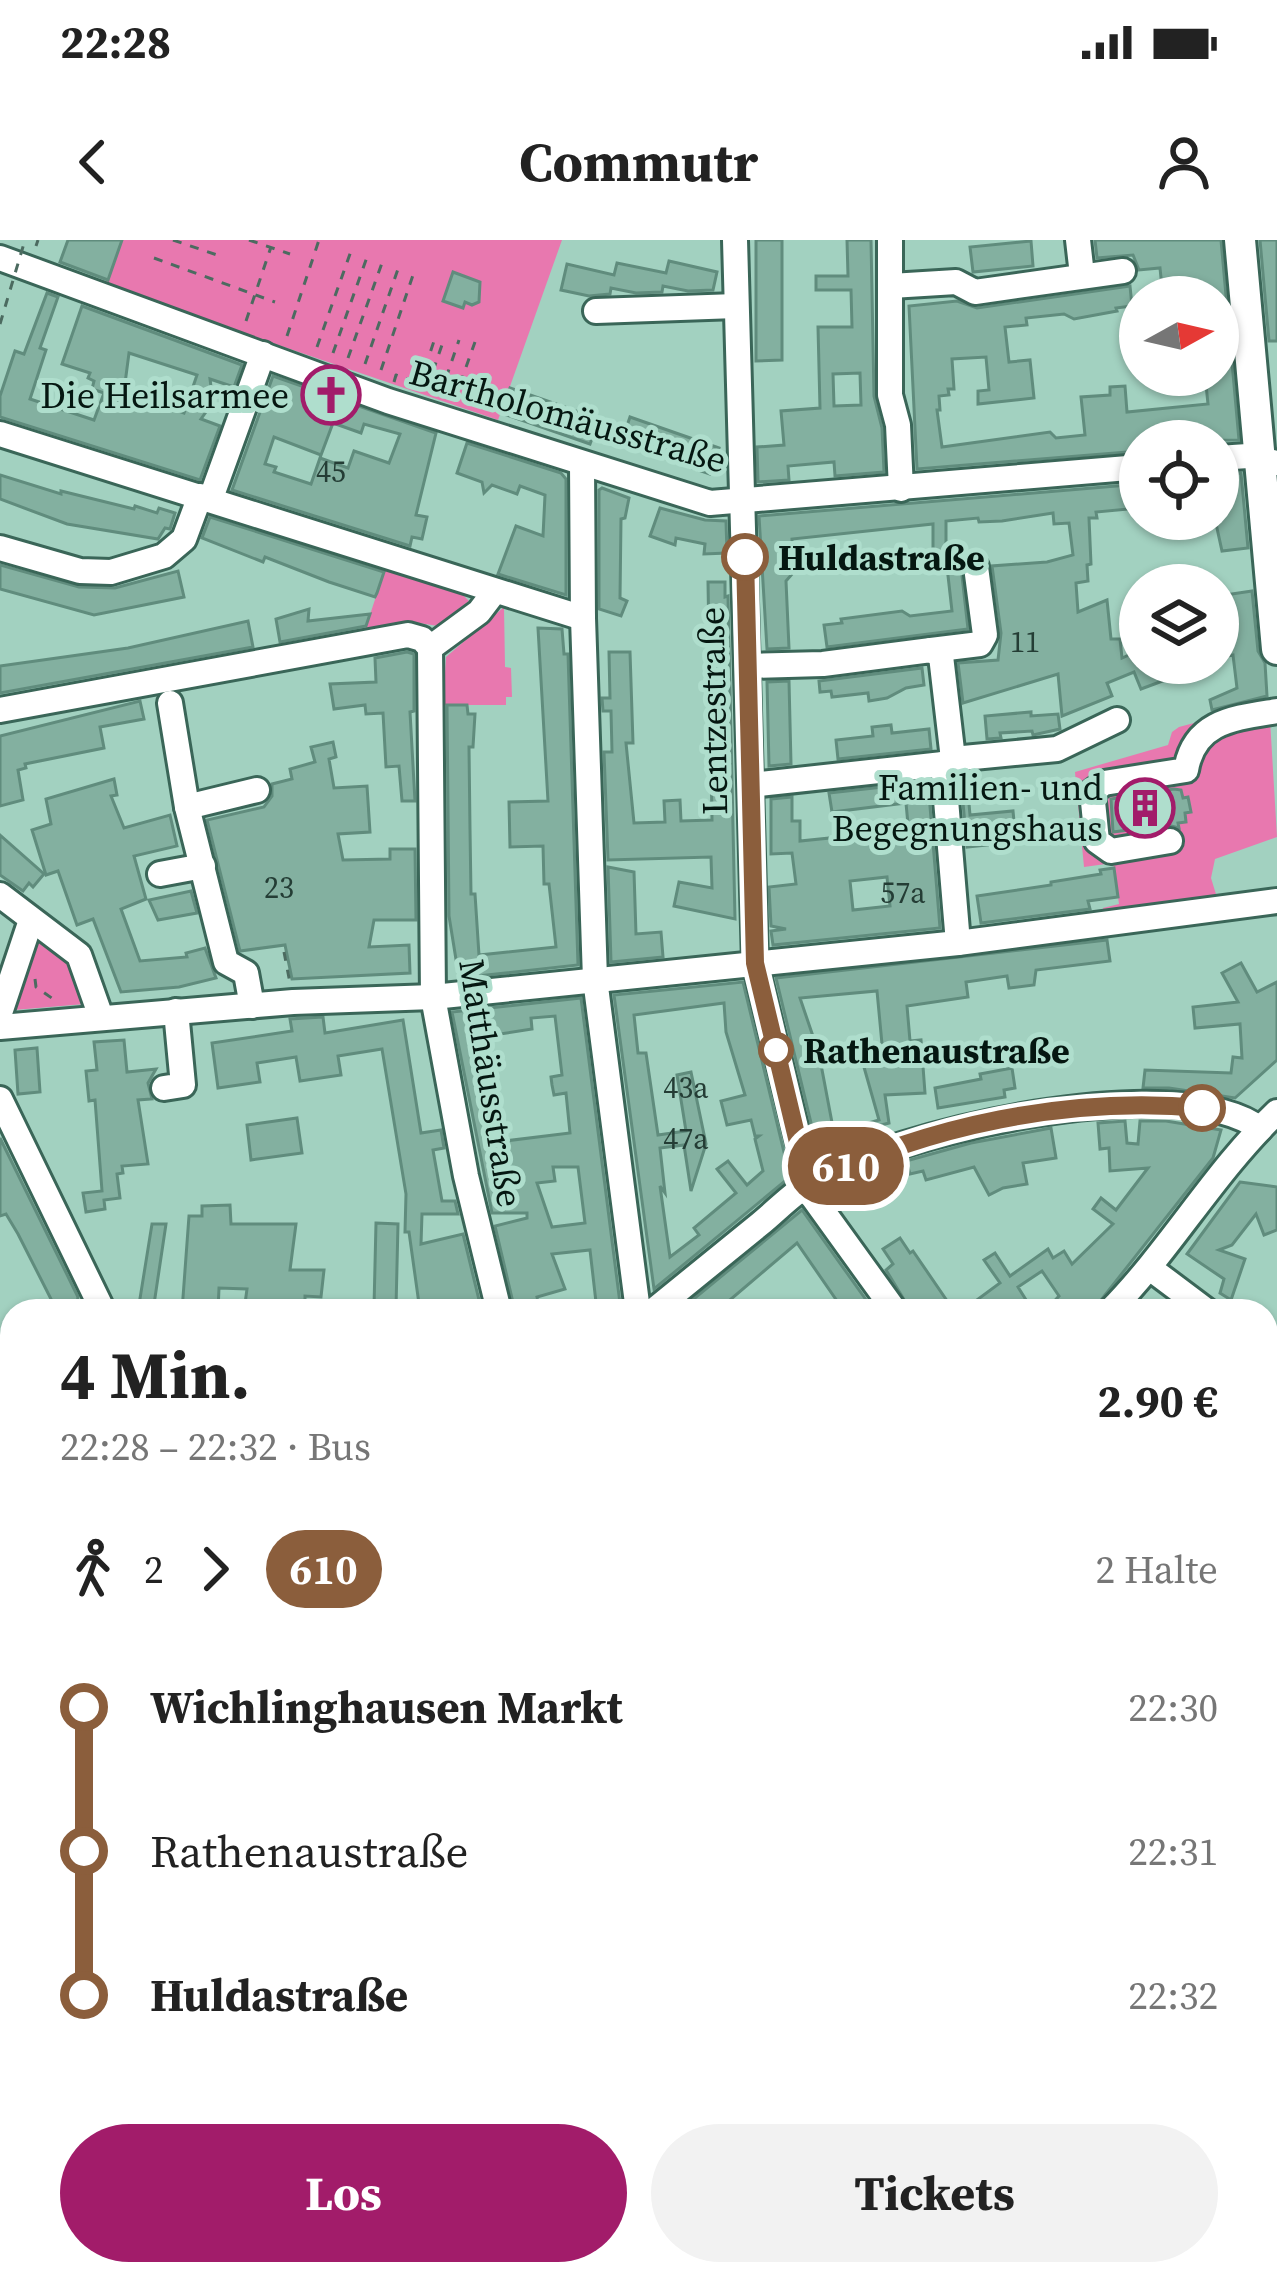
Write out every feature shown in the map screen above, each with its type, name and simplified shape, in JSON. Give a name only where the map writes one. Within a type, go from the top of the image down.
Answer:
[{"type":"main road","points":[[1240,240],[1268,460],[1277,649]]},
{"type":"street","name":"Lentzestraße","points":[[735,240],[755,963],[812,1196],[886,1299]]},
{"type":"street","points":[[890,240],[890,395],[898,425],[901,489]]},
{"type":"street","points":[[1078,240],[1082,274]]},
{"type":"street","name":"Bartholomäusstraße","points":[[0,258],[388,401],[710,503],[1119,469]]},
{"type":"street","points":[[891,286],[956,282],[975,292],[1123,271]]},
{"type":"street","points":[[596,311],[736,306]]},
{"type":"street","points":[[0,548],[80,571],[111,572],[164,556],[184,539],[206,497],[263,354]]},
{"type":"street","points":[[0,434],[583,617]]},
{"type":"street","points":[[583,464],[595,980],[636,1299]]},
{"type":"street","points":[[748,666],[824,664],[980,644],[986,635],[976,567]]},
{"type":"street","points":[[0,710],[408,635],[422,639],[430,648],[479,612],[495,591]]},
{"type":"street","name":"Matthäusstraße","points":[[430,648],[433,997],[466,1176],[496,1299]]},
{"type":"street","points":[[931,650],[941,656],[947,705],[958,943]]},
{"type":"street","points":[[170,703],[187,807],[226,962],[247,974],[252,1006]]},
{"type":"street","points":[[1170,841],[1111,851],[1097,842],[1092,792],[1104,783],[1186,770],[1190,748],[1201,733],[1277,711]]},
{"type":"street","points":[[751,785],[1057,749],[1118,720]]},
{"type":"street","points":[[187,807],[257,790]]},
{"type":"street","points":[[160,874],[202,866]]},
{"type":"street","points":[[0,895],[79,955],[90,1018]]},
{"type":"street","points":[[0,1027],[293,1002],[433,997],[958,943],[1277,901]]},
{"type":"street","points":[[0,1012],[32,920]]},
{"type":"street","points":[[164,1088],[183,1085],[176,1011]]},
{"type":"street","points":[[668,1299],[808,1184],[922,1139],[1092,1107],[1145,1104],[1233,1113],[1271,1128],[1122,1299]]},
{"type":"street","points":[[2,1112],[96,1299]]},
{"type":"street","points":[[1151,1269],[1191,1299]]},
{"type":"path","points":[[0,324],[25,240]]},
{"type":"path","points":[[173,240],[220,256]]},
{"type":"path","points":[[249,240],[290,254]]},
{"type":"path","points":[[287,336],[319,240]]},
{"type":"path","points":[[246,321],[271,248]]},
{"type":"path","points":[[316,347],[351,251]]},
{"type":"path","points":[[333,353],[367,257]]},
{"type":"path","points":[[154,258],[274,302]]},
{"type":"path","points":[[348,358],[382,263]]},
{"type":"path","points":[[365,364],[398,269]]},
{"type":"path","points":[[380,370],[413,275]]},
{"type":"path","points":[[397,375],[419,383],[436,335]]},
{"type":"path","points":[[432,374],[444,339]]},
{"type":"path","points":[[446,379],[459,340]]},
{"type":"path","points":[[460,384],[475,342]]},
{"type":"path","points":[[424,371],[478,391]]},
{"type":"path","points":[[284,952],[293,1002]]},
{"type":"path","points":[[34,974],[36,987],[90,1018]]},
{"type":"shaded area","points":[[122,240],[562,240],[498,420],[105,286]]},
{"type":"shaded area","points":[[385,569],[462,594],[469,601],[438,626],[413,622],[365,630]]},
{"type":"shaded area","points":[[504,607],[505,667],[511,668],[512,697],[506,697],[506,705],[443,705],[446,657]]},
{"type":"shaded area","points":[[1269,703],[1277,837],[1215,859],[1211,878],[1219,904],[1105,920],[1103,908],[1119,904],[1113,863],[1084,867],[1075,772],[1168,745],[1179,727]]},
{"type":"shaded area","points":[[39,940],[71,963],[85,1004],[14,1010],[10,1003]]},
{"type":"building","points":[[68,240],[122,240],[108,280],[60,262]]},
{"type":"building","points":[[756,240],[782,240],[782,360],[756,361]]},
{"type":"building","points":[[847,240],[871,240],[874,396],[882,428],[884,472],[835,476],[834,462],[788,466],[789,480],[758,482],[757,447],[784,445],[781,411],[820,408],[818,327],[852,327],[851,290],[816,290],[816,276],[848,276]],"holes":[[[860,373],[861,405],[834,406],[833,374]]]},
{"type":"building","points":[[1095,240],[1221,240],[1224,276],[1161,276],[1160,268],[1139,270],[1133,255],[1097,258]]},
{"type":"building","points":[[1260,240],[1277,240],[1277,341],[1269,341]]},
{"type":"building","points":[[1031,241],[1033,266],[973,272],[970,247]]},
{"type":"building","points":[[669,261],[717,272],[713,290],[663,286],[662,292],[636,293],[611,288],[610,294],[589,296],[561,290],[567,264],[614,275],[617,263],[666,273]]},
{"type":"building","points":[[453,272],[480,282],[479,302],[465,302],[463,308],[443,301]]},
{"type":"building","points":[[1119,288],[1117,311],[1074,319],[1064,314],[1026,318],[1027,325],[1005,327],[1009,362],[1030,360],[1034,398],[978,404],[978,391],[989,390],[986,357],[952,359],[954,389],[939,396],[937,410],[942,447],[1050,432],[1056,438],[1085,435],[1081,397],[1110,395],[1110,387],[1119,386],[1119,396],[1126,396],[1127,412],[1208,404],[1207,396],[1235,396],[1237,420],[1119,420],[1119,453],[917,469],[909,306],[957,301],[977,308]]},
{"type":"building","points":[[47,293],[58,297],[40,348],[46,350],[30,399],[94,420],[104,393],[92,389],[90,373],[62,364],[82,306],[242,365],[234,387],[210,379],[213,402],[201,419],[220,426],[200,480],[0,417],[0,396],[15,351],[24,354]],"holes":[[[129,353],[197,375],[184,413],[124,391]]]},
{"type":"building","points":[[273,376],[436,433],[416,515],[427,517],[422,539],[412,537],[410,546],[232,490]],"holes":[[[333,423],[361,433],[364,424],[400,434],[389,463],[354,451],[348,468],[320,458],[311,484],[274,472],[276,467],[265,464],[274,437],[321,455]]]},
{"type":"building","points":[[510,388],[599,419],[590,444],[501,413]]},
{"type":"building","points":[[630,417],[719,448],[710,474],[621,443]]},
{"type":"building","points":[[467,443],[561,473],[566,479],[566,595],[498,574],[516,526],[543,536],[545,495],[520,486],[517,494],[492,485],[484,493],[482,482],[457,473]]},
{"type":"building","points":[[1239,473],[1248,548],[1222,551],[1220,540],[1239,540]]},
{"type":"building","points":[[0,475],[61,494],[175,513],[170,529],[165,528],[158,539],[67,524],[0,499]]},
{"type":"building","points":[[1119,486],[1119,510],[1096,512],[1097,518],[1089,518],[1088,581],[1076,583],[1078,612],[1107,600],[1111,639],[1119,639],[1119,678],[1107,683],[1112,696],[1062,716],[1058,674],[963,703],[958,663],[998,660],[1001,633],[992,566],[1073,555],[1069,523],[1054,524],[1053,513],[1002,521],[946,521],[946,558],[933,559],[933,524],[792,539],[793,573],[786,581],[789,648],[767,649],[759,516]]},
{"type":"building","points":[[602,488],[629,498],[621,519],[620,598],[627,601],[621,616],[599,609]]},
{"type":"building","points":[[660,508],[726,521],[727,553],[704,554],[705,544],[676,538],[675,545],[650,536]]},
{"type":"building","points":[[210,517],[384,572],[377,593],[375,597],[265,557],[263,562],[202,538]]},
{"type":"building","points":[[946,558],[960,558],[968,629],[827,647],[824,625],[842,623],[841,619],[952,611]]},
{"type":"building","points":[[0,565],[79,587],[115,588],[178,571],[184,597],[94,615],[0,589]]},
{"type":"building","points":[[708,582],[725,582],[728,596],[735,919],[674,906],[679,882],[712,888],[711,857],[608,860],[604,752],[612,752],[611,711],[603,711],[602,698],[610,698],[609,652],[630,652],[633,743],[626,743],[634,823],[665,822],[664,801],[680,800],[681,821],[712,820]]},
{"type":"building","points":[[1252,591],[1267,696],[1212,710],[1210,700],[1239,684],[1239,593]]},
{"type":"building","points":[[309,609],[308,621],[370,614],[366,626],[280,642],[276,619]]},
{"type":"building","points":[[248,621],[253,647],[0,693],[0,666],[128,648]]},
{"type":"building","points":[[538,628],[562,629],[564,654],[568,654],[578,965],[459,978],[449,916],[447,705],[467,705],[468,714],[475,714],[473,747],[469,747],[471,894],[475,894],[479,955],[556,947],[549,884],[544,884],[543,846],[510,847],[509,802],[548,801]]},
{"type":"building","points":[[414,654],[414,711],[410,712],[415,801],[402,801],[399,766],[386,767],[383,713],[366,714],[365,705],[334,709],[330,684],[376,682],[375,658]]},
{"type":"building","points":[[922,668],[924,685],[887,698],[869,701],[868,693],[832,697],[831,691],[820,692],[819,681]]},
{"type":"building","points":[[789,681],[791,764],[769,766],[767,682]]},
{"type":"building","points":[[140,701],[144,719],[100,727],[104,748],[25,764],[26,768],[18,770],[23,800],[0,806],[0,736]]},
{"type":"building","points":[[1031,712],[1031,716],[1058,714],[1060,729],[1033,735],[1032,731],[1000,733],[1001,738],[987,739],[985,716]]},
{"type":"building","points":[[891,725],[892,733],[929,729],[931,749],[838,759],[836,740],[873,736],[872,727]]},
{"type":"building","points":[[333,742],[336,757],[329,759],[334,788],[367,786],[370,832],[338,834],[343,860],[390,859],[390,849],[415,849],[416,920],[374,920],[369,947],[409,945],[410,973],[292,979],[285,945],[240,951],[207,820],[264,807],[272,796],[272,784],[292,779],[290,769],[315,762],[311,747]]},
{"type":"building","points":[[114,779],[117,795],[111,796],[124,828],[170,815],[177,846],[134,856],[146,899],[121,909],[140,961],[187,957],[186,953],[205,948],[216,978],[121,992],[93,919],[77,925],[58,871],[46,875],[32,830],[51,824],[46,799]]},
{"type":"building","points":[[961,781],[967,781],[970,815],[1013,811],[1016,842],[967,847]]},
{"type":"building","points":[[928,782],[940,928],[773,945],[771,931],[786,929],[771,926],[769,887],[796,884],[792,853],[771,854],[771,799],[792,797],[792,821],[800,821],[800,841],[879,833],[880,838],[909,835],[906,803],[832,812],[829,793]],"holes":[[[887,877],[890,906],[853,910],[850,881]]]},
{"type":"building","name":"Familien- und Begegnungshaus","points":[[1174,789],[1188,797],[1191,812],[1185,813],[1186,822],[1178,823],[1179,828],[1167,825],[1113,832],[1111,799]]},
{"type":"building","points":[[0,835],[44,874],[33,887],[29,883],[23,891],[0,875]]},
{"type":"building","points":[[608,867],[634,872],[636,934],[661,932],[663,957],[611,962]]},
{"type":"building","points":[[1114,868],[1118,897],[1088,901],[1090,909],[981,923],[977,896],[1051,885]]},
{"type":"building","points":[[191,891],[197,913],[158,920],[149,900]]},
{"type":"building","points":[[1107,940],[1110,961],[1036,970],[1034,985],[1009,988],[1007,976],[966,982],[968,997],[907,1006],[910,1041],[921,1040],[925,1093],[885,1095],[889,1123],[881,1125],[884,1134],[820,1160],[776,978]],"holes":[[[877,991],[882,1044],[858,1046],[879,1120],[834,1133],[819,1054],[800,998]]]},
{"type":"building","points":[[1241,963],[1257,992],[1277,982],[1277,1060],[1235,1098],[1143,1088],[1145,1070],[1231,1073],[1233,1057],[1242,1058],[1240,1024],[1195,1028],[1193,1007],[1238,1002],[1222,973]]},
{"type":"building","points":[[743,982],[790,1177],[654,1289],[614,995]],"holes":[[[724,1003],[726,1032],[745,1095],[721,1101],[727,1125],[751,1120],[759,1136],[755,1139],[763,1171],[747,1185],[728,1161],[717,1169],[736,1193],[694,1228],[699,1235],[670,1257],[660,1148],[684,1145],[691,1191],[706,1144],[691,1072],[677,1075],[686,1131],[658,1135],[646,1053],[638,1053],[634,1015]]]},
{"type":"building","points":[[581,998],[619,1299],[596,1299],[590,1250],[552,1254],[565,1289],[538,1299],[512,1299],[495,1226],[527,1218],[527,1213],[492,1213],[452,1012]],"holes":[[[555,1016],[562,1075],[551,1077],[552,1085],[554,1095],[566,1093],[570,1133],[505,1141],[487,1036],[532,1029],[531,1018]],[[553,1167],[578,1167],[585,1223],[552,1227],[537,1183],[555,1181]]]},
{"type":"building","points":[[323,1017],[325,1033],[403,1020],[421,1133],[441,1130],[444,1148],[433,1150],[442,1201],[455,1201],[458,1214],[422,1214],[421,1244],[463,1234],[479,1299],[418,1299],[382,1049],[338,1056],[341,1075],[300,1081],[296,1057],[257,1063],[260,1082],[218,1088],[212,1043],[292,1031],[290,1019]]},
{"type":"building","points":[[124,1040],[127,1072],[156,1069],[148,1083],[152,1099],[138,1100],[148,1164],[122,1166],[123,1173],[117,1174],[120,1198],[104,1200],[105,1209],[86,1212],[83,1193],[102,1191],[95,1100],[89,1101],[86,1071],[97,1070],[94,1042]]},
{"type":"building","points":[[37,1048],[40,1092],[18,1094],[15,1050]]},
{"type":"building","points":[[1012,1068],[1015,1088],[1004,1090],[1005,1097],[938,1108],[935,1088]]},
{"type":"building","points":[[297,1118],[302,1153],[251,1160],[247,1125]]},
{"type":"building","points":[[1125,1121],[1127,1143],[1138,1144],[1140,1121],[1221,1130],[1213,1158],[1102,1299],[1056,1299],[1059,1296],[1042,1271],[1018,1287],[1026,1299],[978,1299],[1000,1283],[984,1260],[995,1253],[1010,1276],[1048,1249],[1053,1258],[1064,1251],[1072,1264],[1113,1224],[1093,1209],[1101,1198],[1116,1210],[1148,1168],[1110,1171],[1109,1148],[1100,1149],[1098,1123]]},
{"type":"building","points":[[1051,1128],[1056,1158],[1023,1163],[1027,1184],[989,1195],[974,1167],[926,1180],[923,1171],[910,1174],[906,1161],[971,1143]]},
{"type":"building","points":[[0,1138],[78,1299],[51,1299],[6,1214],[0,1216]]},
{"type":"building","points":[[1240,1182],[1277,1187],[1277,1230],[1264,1235],[1256,1214],[1232,1245],[1219,1250],[1245,1259],[1231,1299],[1220,1293],[1224,1279],[1187,1254]]},
{"type":"building","points":[[230,1205],[231,1224],[296,1224],[290,1270],[324,1270],[321,1297],[246,1299],[247,1289],[219,1288],[219,1299],[183,1299],[189,1216],[202,1216],[202,1206]]},
{"type":"building","points":[[802,1210],[865,1299],[836,1299],[797,1243],[731,1299],[694,1299]]},
{"type":"building","points":[[376,1223],[398,1224],[396,1299],[374,1299]]},
{"type":"building","points":[[152,1224],[166,1224],[155,1299],[140,1299]]},
{"type":"building","points":[[900,1238],[946,1299],[904,1299],[886,1270],[893,1264],[883,1249]]},
{"type":"bus line","name":"610","points":[[745,557],[755,963],[808,1184],[922,1139],[984,1124],[1113,1105],[1202,1108]]},
{"type":"place","name":"Die Heilsarmee","points":[[331,395]]},
{"type":"place","name":"Huldastraße","points":[[745,557]]},
{"type":"place","name":"Familien- und Begegnungshaus","points":[[1145,808]]},
{"type":"place","name":"Rathenaustraße","points":[[776,1050]]}]
